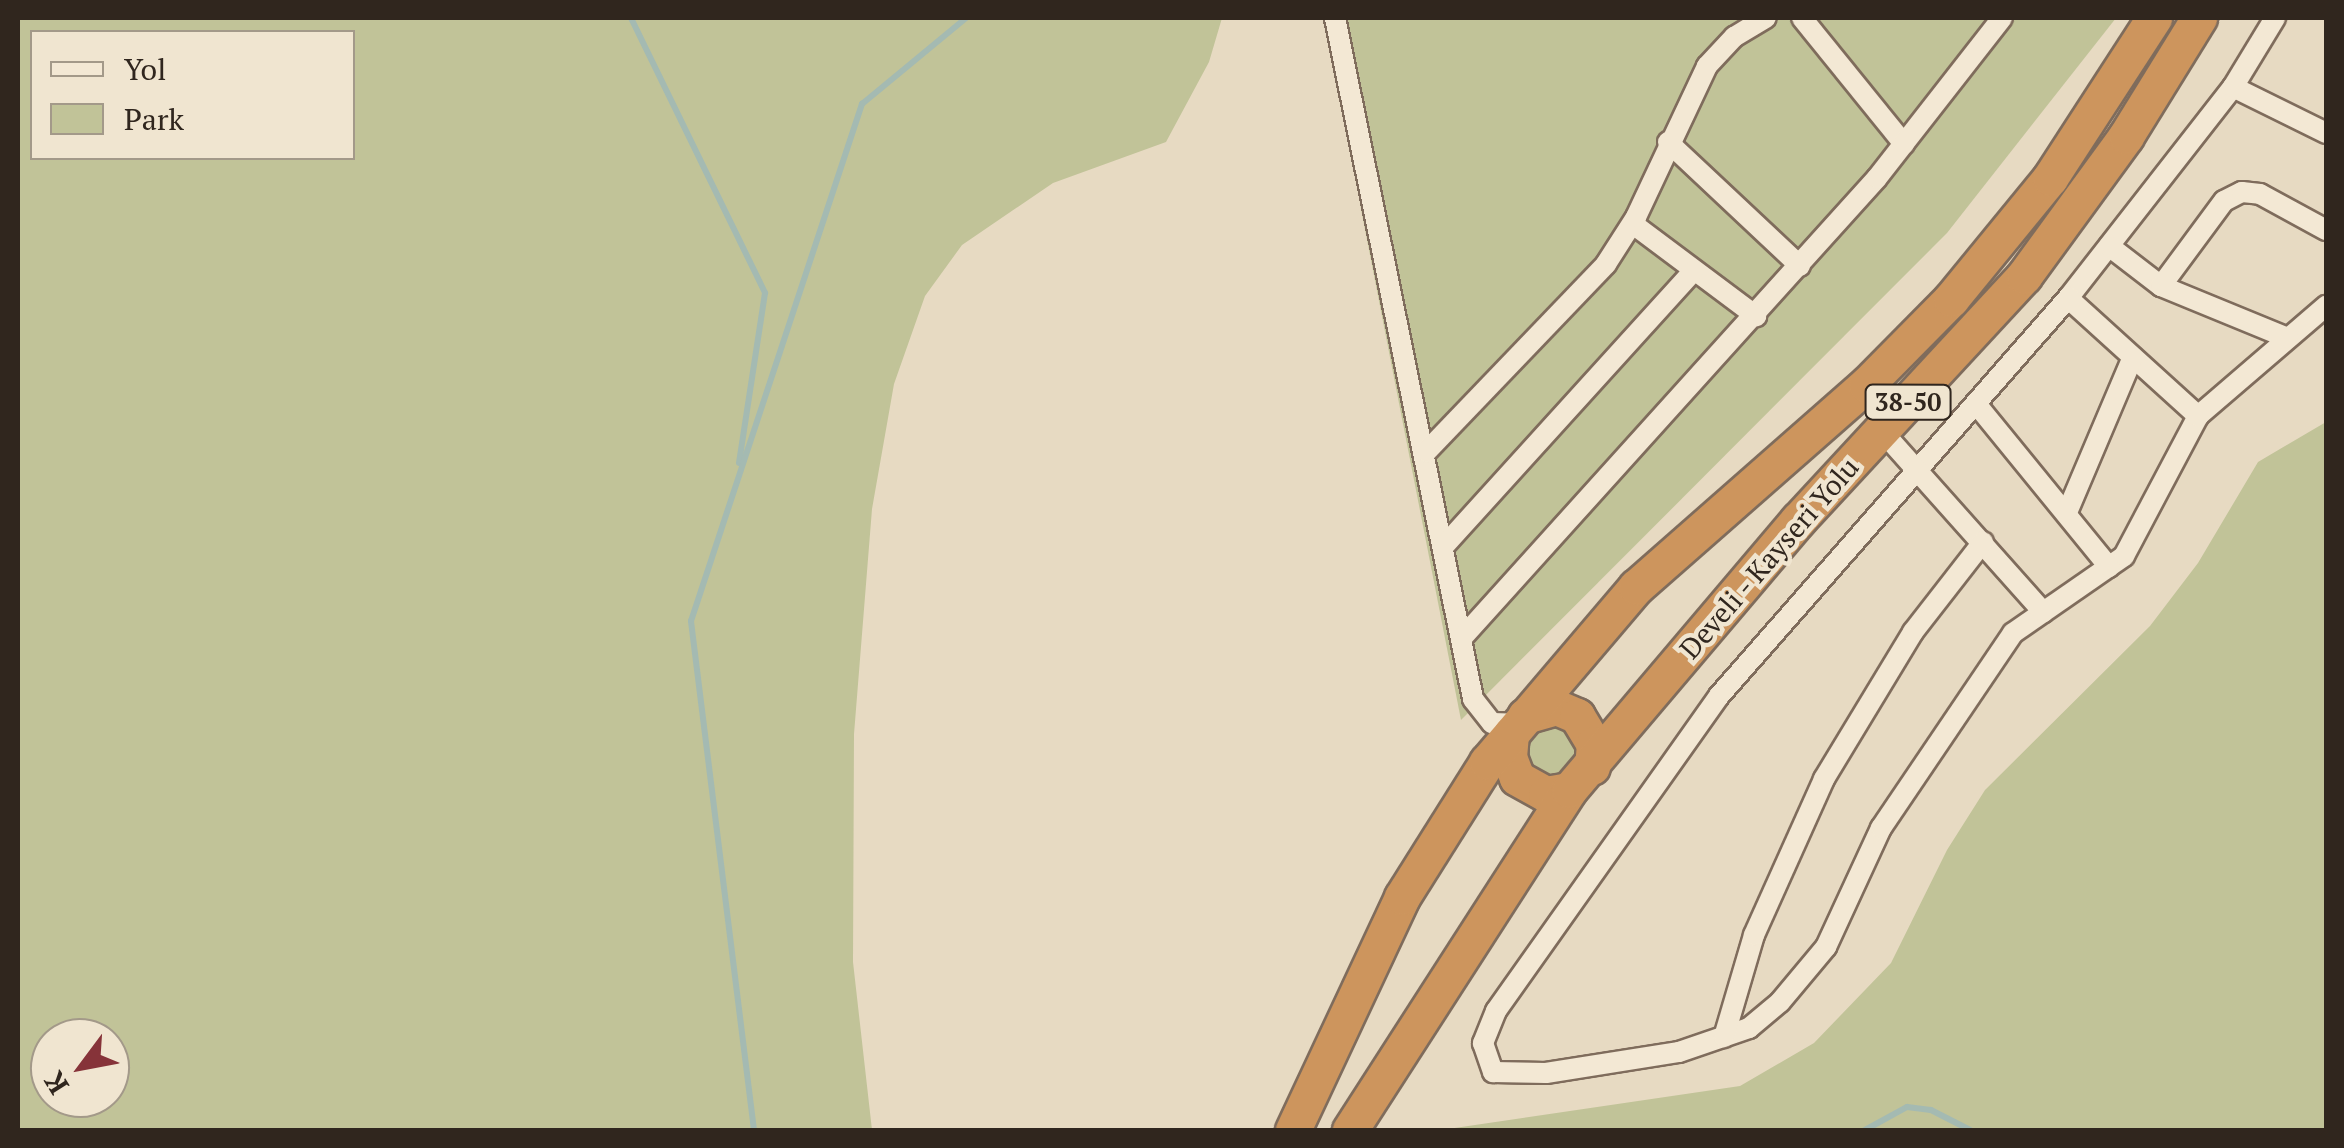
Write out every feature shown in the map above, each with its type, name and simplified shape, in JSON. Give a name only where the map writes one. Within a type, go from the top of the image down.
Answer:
[{"type":"highway","name":"Develi - Kayseri Yolu","points":[[1293,1130],[1402,897],[1518,725],[1636,588],[1866,386],[1951,300],[2050,178],[2154,18]]},
{"type":"highway","name":"Develi - Kayseri Yolu","points":[[1350,1130],[1580,778],[2057,233],[2200,18]]},
{"type":"highway","points":[[1545,708],[1577,716],[1594,744],[1580,778],[1536,791],[1518,778],[1508,757],[1518,725],[1545,708]]},
{"type":"street","points":[[1334,18],[1478,709],[1502,728],[1518,725]]},
{"type":"street","points":[[1426,452],[1606,264],[1632,224],[1668,142],[1713,58],[1766,18]]},
{"type":"street","points":[[1802,18],[1904,144]]},
{"type":"street","points":[[1461,638],[1800,266],[1904,144],[2002,18]]},
{"type":"street","points":[[2276,18],[2233,88],[2068,298],[1719,696],[1496,1011],[1483,1052],[1498,1076],[1546,1074],[1680,1052],[1765,1016],[1811,968],[1881,828],[2013,633],[2109,567],[2139,537],[2198,416],[2326,306]]},
{"type":"street","points":[[2233,88],[2326,133]]},
{"type":"street","points":[[1668,142],[1800,266]]},
{"type":"street","points":[[2161,286],[2232,196],[2260,194],[2326,230]]},
{"type":"street","points":[[1632,224],[1756,316]]},
{"type":"street","points":[[2109,246],[2161,286],[2288,338]]},
{"type":"street","points":[[1444,546],[1694,270]]},
{"type":"street","points":[[2068,298],[2198,416]]},
{"type":"street","points":[[2068,510],[2133,357]]},
{"type":"street","points":[[1977,405],[2068,510],[2109,567]]},
{"type":"street","points":[[1881,430],[1921,470],[2043,612]]},
{"type":"street","points":[[1724,1036],[1761,917],[1824,779],[1913,632],[1982,542]]},
{"type":"green space","points":[[18,18],[1222,18],[1209,62],[1166,142],[1053,183],[962,245],[925,296],[894,384],[872,509],[854,734],[853,962],[872,1130],[18,1130]]},
{"type":"green space","points":[[1333,18],[2116,18],[1947,233],[1461,720],[1361,209]]},
{"type":"green space","points":[[2326,422],[2326,1130],[1441,1130],[1740,1086],[1814,1043],[1891,963],[1947,850],[1985,790],[2150,626],[2198,563],[2258,462]]},
{"type":"green space","points":[[1562,723],[1581,754],[1556,780],[1528,769],[1528,733]]},
{"type":"waterway","points":[[631,18],[765,293],[739,463]]},
{"type":"waterway","points":[[754,1130],[691,621],[862,104],[966,18]]},
{"type":"waterway","points":[[1865,1130],[1907,1107],[1931,1110],[1970,1130]]}]
